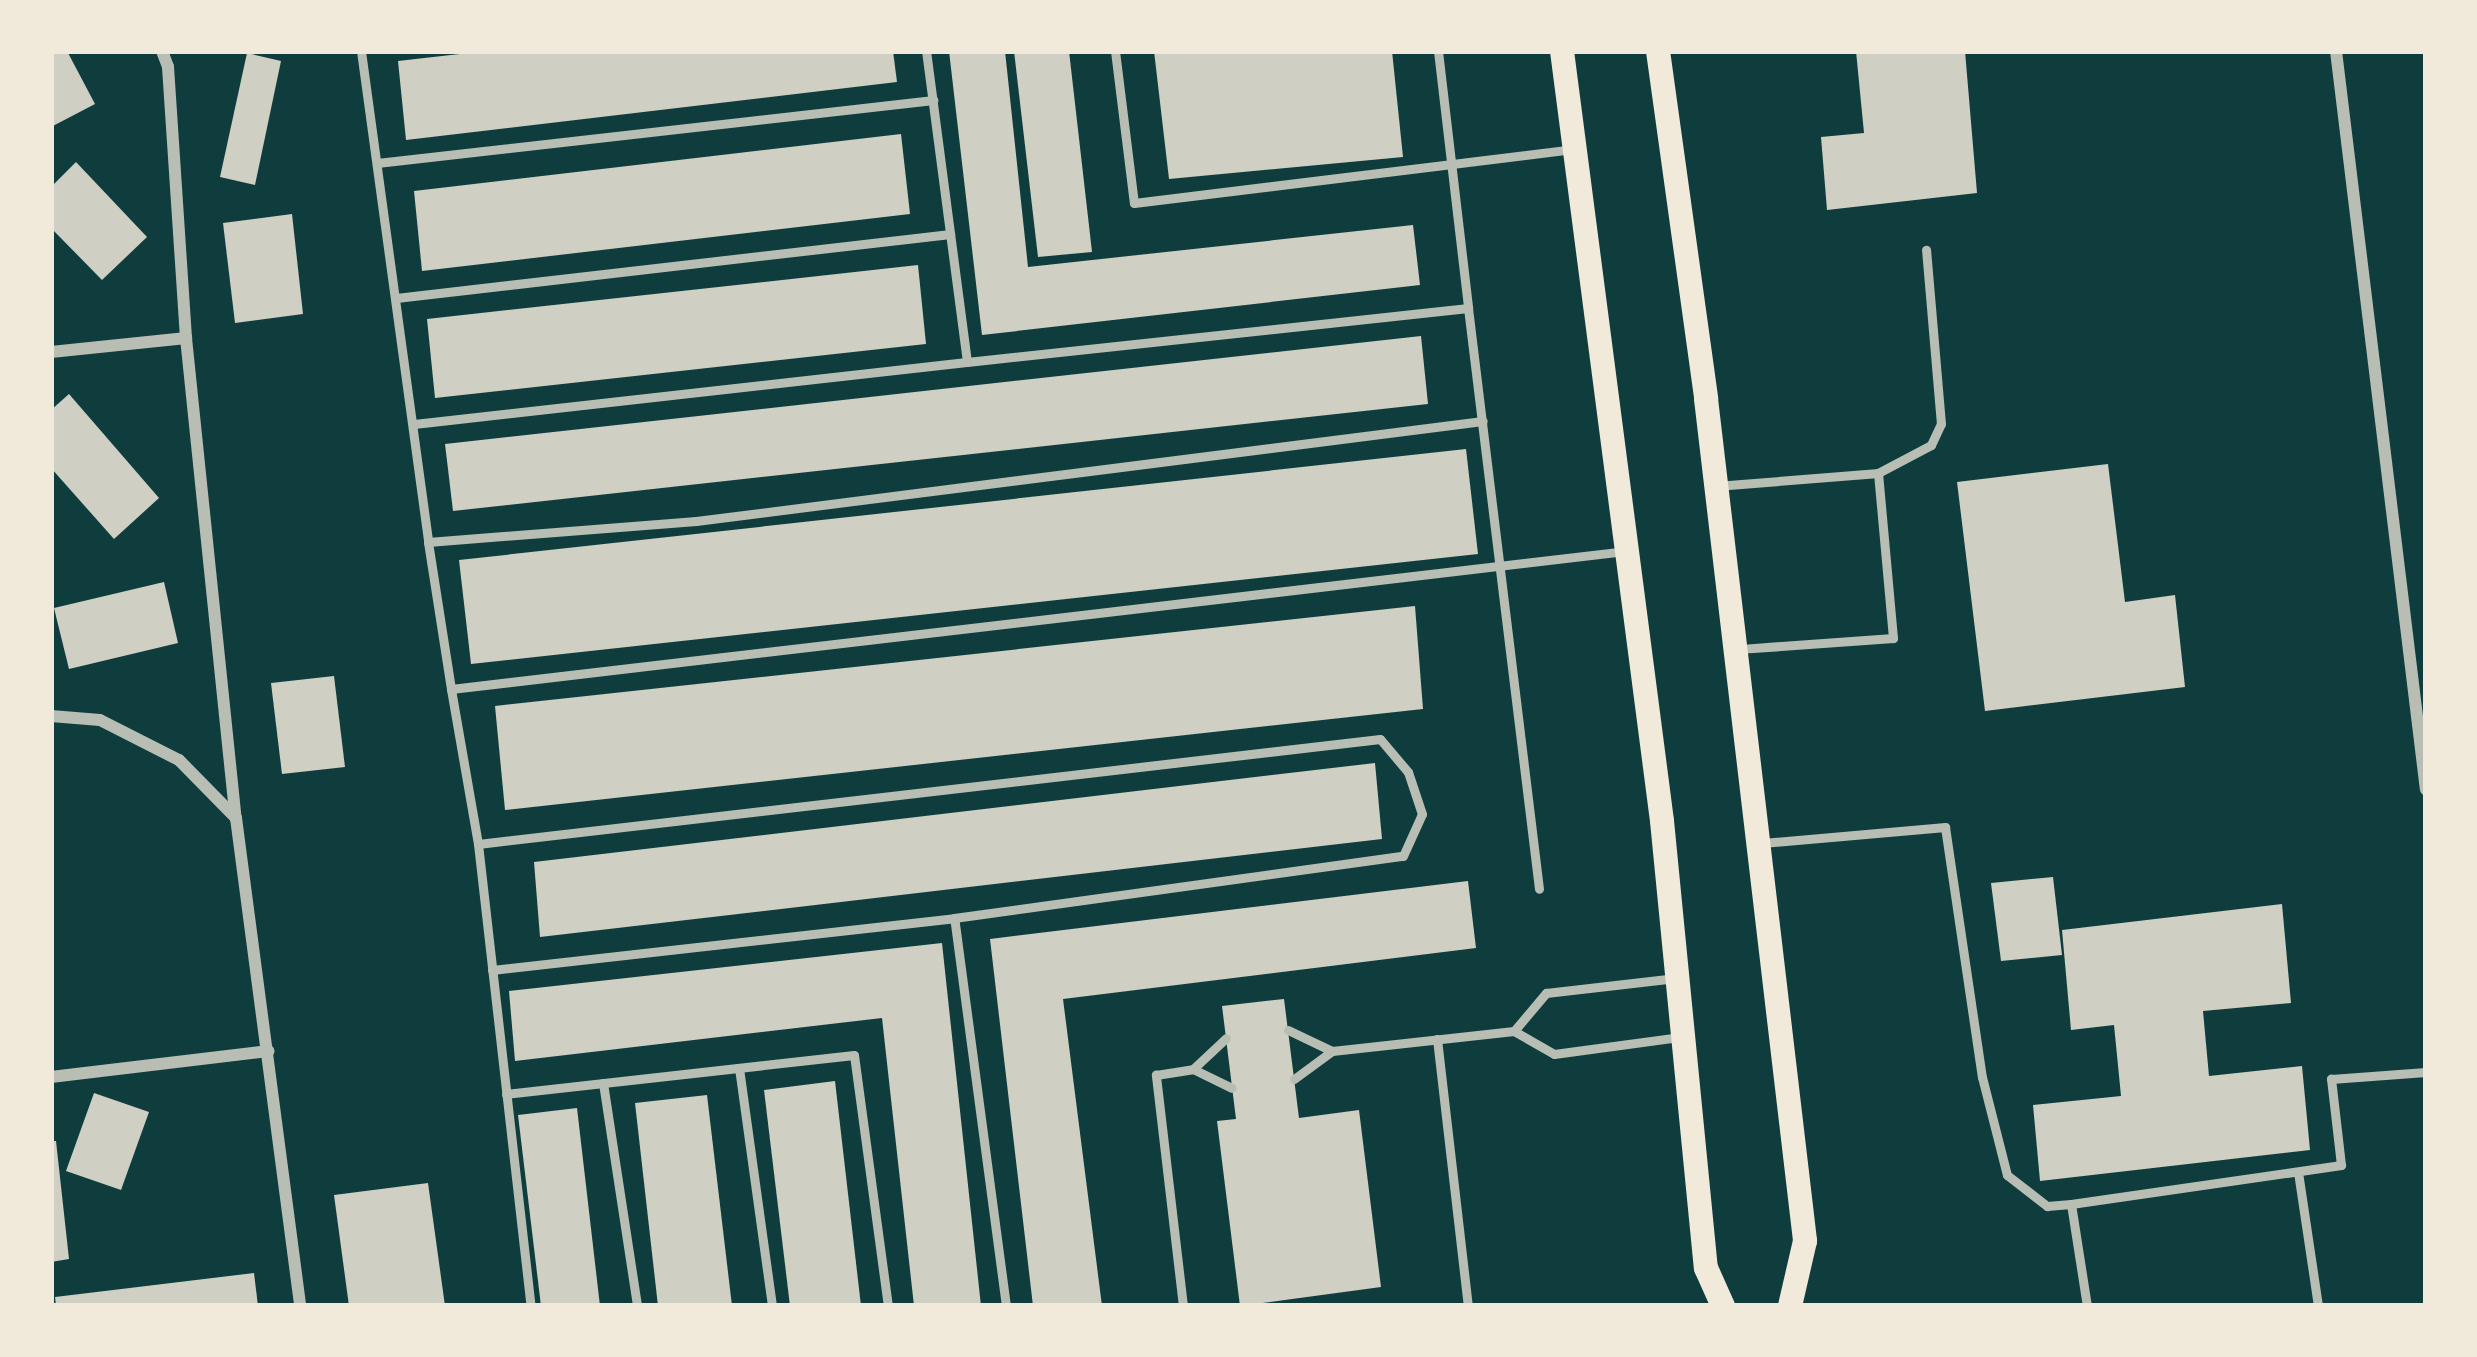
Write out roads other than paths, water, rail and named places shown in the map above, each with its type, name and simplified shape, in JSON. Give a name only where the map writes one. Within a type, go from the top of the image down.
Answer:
[{"type":"main road","points":[[1562,51],[1677,977],[1706,1268],[1723,1306]]},
{"type":"main road","points":[[1658,51],[1805,1240],[1790,1306]]},
{"type":"street","points":[[162,51],[168,67],[186,338],[236,818],[300,1306]]},
{"type":"street","points":[[2336,51],[2426,790]]},
{"type":"street","points":[[51,352],[186,338]]},
{"type":"street","points":[[51,716],[100,720],[179,760],[236,818]]},
{"type":"street","points":[[51,1077],[268,1051]]},
{"type":"lane","points":[[361,51],[428,542],[478,844],[531,1306]]},
{"type":"lane","points":[[926,51],[967,362]]},
{"type":"lane","points":[[1114,51],[1134,203],[1574,149]]},
{"type":"lane","points":[[1438,51],[1539,889]]},
{"type":"lane","points":[[377,163],[933,100]]},
{"type":"lane","points":[[397,298],[950,234]]},
{"type":"lane","points":[[1715,486],[1878,473],[1931,445],[1941,424],[1927,250]]},
{"type":"lane","points":[[414,424],[1468,308]]},
{"type":"lane","points":[[428,542],[697,520],[1483,421]]},
{"type":"lane","points":[[1735,650],[1893,638],[1878,473]]},
{"type":"lane","points":[[451,689],[1625,550]]},
{"type":"lane","points":[[478,844],[1380,739],[1408,772],[1422,814],[1403,856],[954,918],[492,970]]},
{"type":"lane","points":[[1757,844],[1945,827],[1982,1077],[2007,1175],[2047,1205],[2341,1165],[2331,1079],[2426,1072]]},
{"type":"lane","points":[[954,918],[1006,1306]]},
{"type":"lane","points":[[1514,1031],[1546,993],[1677,977]]},
{"type":"lane","points":[[1288,1030],[1332,1051]]},
{"type":"lane","points":[[1294,1079],[1332,1051],[1514,1031],[1554,1054],[1683,1036]]},
{"type":"lane","points":[[1193,1070],[1226,1038]]},
{"type":"lane","points":[[1437,1040],[1468,1306]]},
{"type":"lane","points":[[506,1094],[854,1055],[888,1306]]},
{"type":"lane","points":[[739,1067],[772,1306]]},
{"type":"lane","points":[[1184,1306],[1156,1075],[1193,1070],[1232,1088]]},
{"type":"lane","points":[[603,1083],[638,1306]]},
{"type":"lane","points":[[2298,1172],[2318,1306]]},
{"type":"lane","points":[[2071,1204],[2087,1306]]}]
